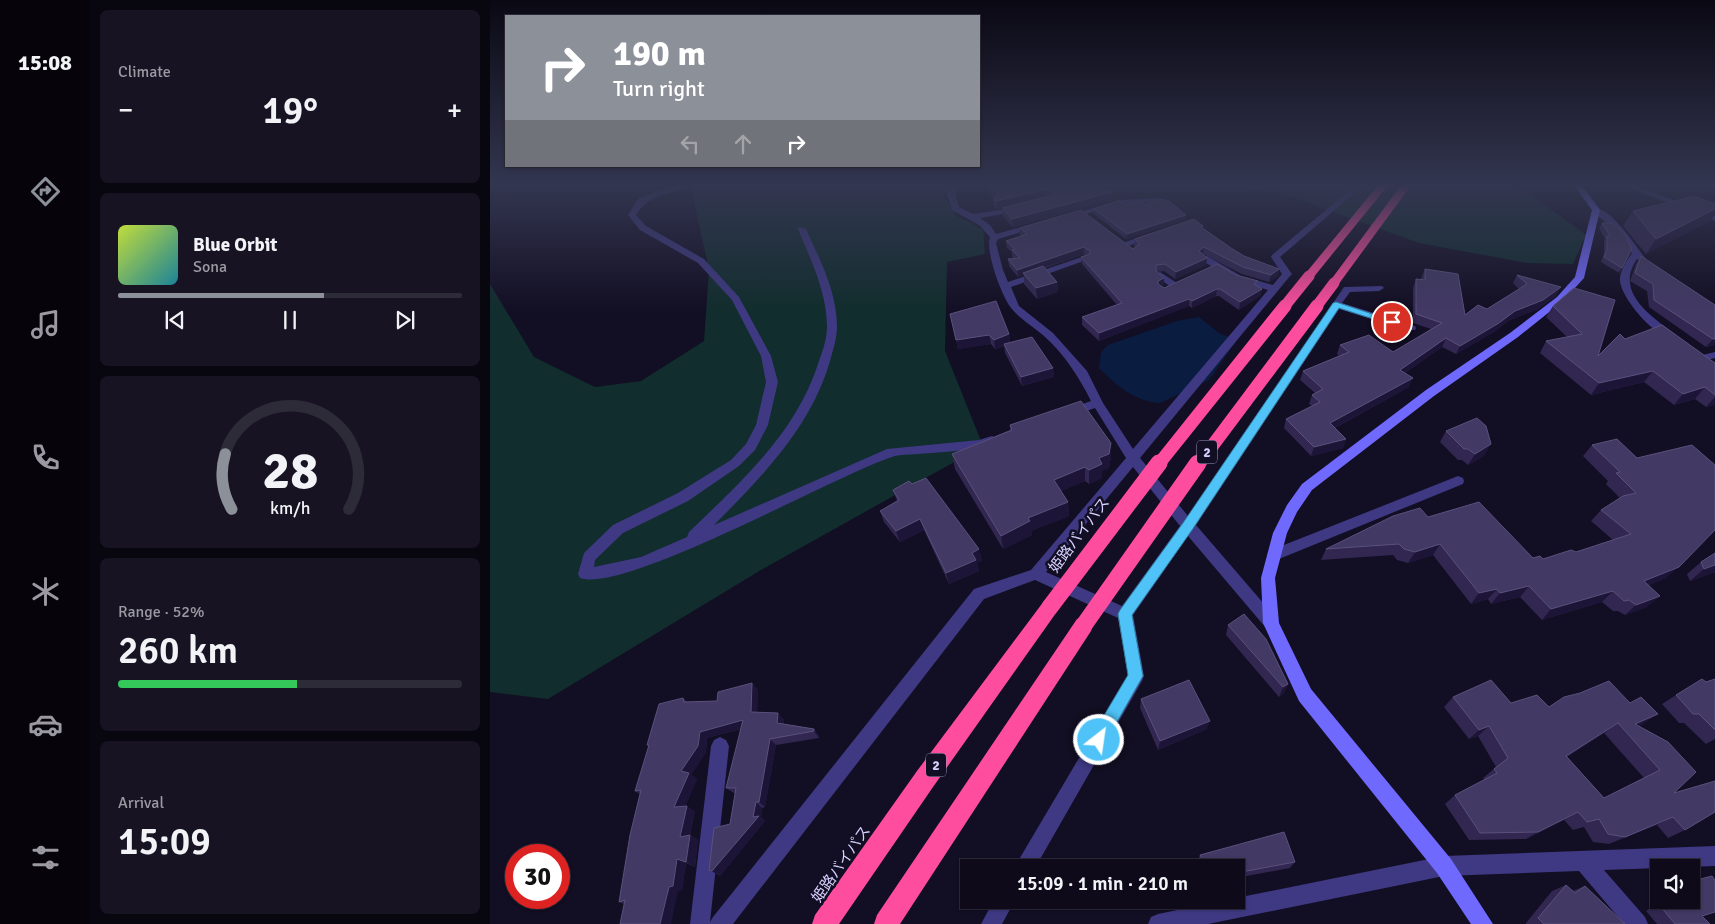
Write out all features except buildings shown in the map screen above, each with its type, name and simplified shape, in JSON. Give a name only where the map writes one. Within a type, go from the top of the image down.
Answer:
[{"type":"highway","name":"姫路バイパス","points":[[824,924],[925,779],[1050,607],[1161,461],[1349,227]]},
{"type":"highway","name":"2","points":[[886,924],[1084,625],[1203,457],[1375,227]]},
{"type":"street","points":[[642,227],[701,261],[736,299],[766,356],[772,382],[762,425],[751,447],[735,462],[683,497],[618,529],[601,543],[589,557],[585,574],[605,572],[644,562],[891,452],[980,444],[1007,435]]},
{"type":"street","points":[[989,227],[994,237],[992,243],[998,270],[1015,307],[1049,335],[1083,373],[1098,403],[1132,457],[1270,623],[1305,695],[1444,866],[1483,924]]},
{"type":"street","points":[[994,237],[1030,227]]},
{"type":"street","points":[[720,924],[979,594],[1036,574],[1287,274],[1275,257],[1310,227]]},
{"type":"street","points":[[1270,623],[1268,578],[1274,555],[1280,533],[1292,509],[1307,486],[1430,394],[1514,335],[1560,299],[1579,278],[1592,227]]},
{"type":"street","points":[[1617,227],[1626,236],[1636,254],[1650,265]]},
{"type":"street","points":[[687,543],[754,477],[805,410],[824,364],[832,328],[825,280],[802,229]]},
{"type":"street","points":[[1133,251],[1121,241],[1161,232]]},
{"type":"street","points":[[1065,254],[1075,262]]},
{"type":"street","points":[[1636,254],[1629,261],[1623,281],[1626,293],[1641,312],[1677,342]]},
{"type":"street","points":[[1204,258],[1212,268],[1275,289]]},
{"type":"street","points":[[1006,286],[1085,259]]},
{"type":"street","points":[[1160,275],[1178,283],[1163,290]]},
{"type":"street","points":[[1029,859],[1136,676],[1125,614],[1188,526],[1347,289],[1379,288]]},
{"type":"street","points":[[1336,305],[1410,328]]},
{"type":"street","points":[[1710,368],[1695,356],[1715,355]]},
{"type":"street","points":[[1062,416],[1098,403]]},
{"type":"street","points":[[1274,555],[1458,481]]},
{"type":"street","points":[[1036,574],[1125,614]]},
{"type":"street","points":[[700,924],[720,746]]},
{"type":"street","points":[[1158,924],[1444,866],[1715,856]]},
{"type":"street","points":[[1583,861],[1638,924]]},
{"type":"street","points":[[991,924],[1000,909]]},
{"type":"green space","points":[[700,227],[978,227],[983,230],[985,254],[947,262],[945,351],[983,446],[761,570],[548,699],[490,692],[490,284],[534,357],[595,387],[641,381],[704,341],[709,270]]},
{"type":"green space","points":[[1375,227],[1575,227],[1586,235],[1573,264],[1527,263],[1419,243]]},
{"type":"water","points":[[1199,317],[1219,333],[1237,340],[1209,380],[1160,403],[1142,400],[1126,392],[1099,368],[1101,352],[1108,345],[1177,321]]},
{"type":"route","points":[[1099,740],[1136,676],[1125,614],[1188,526],[1336,305],[1392,322]]}]
